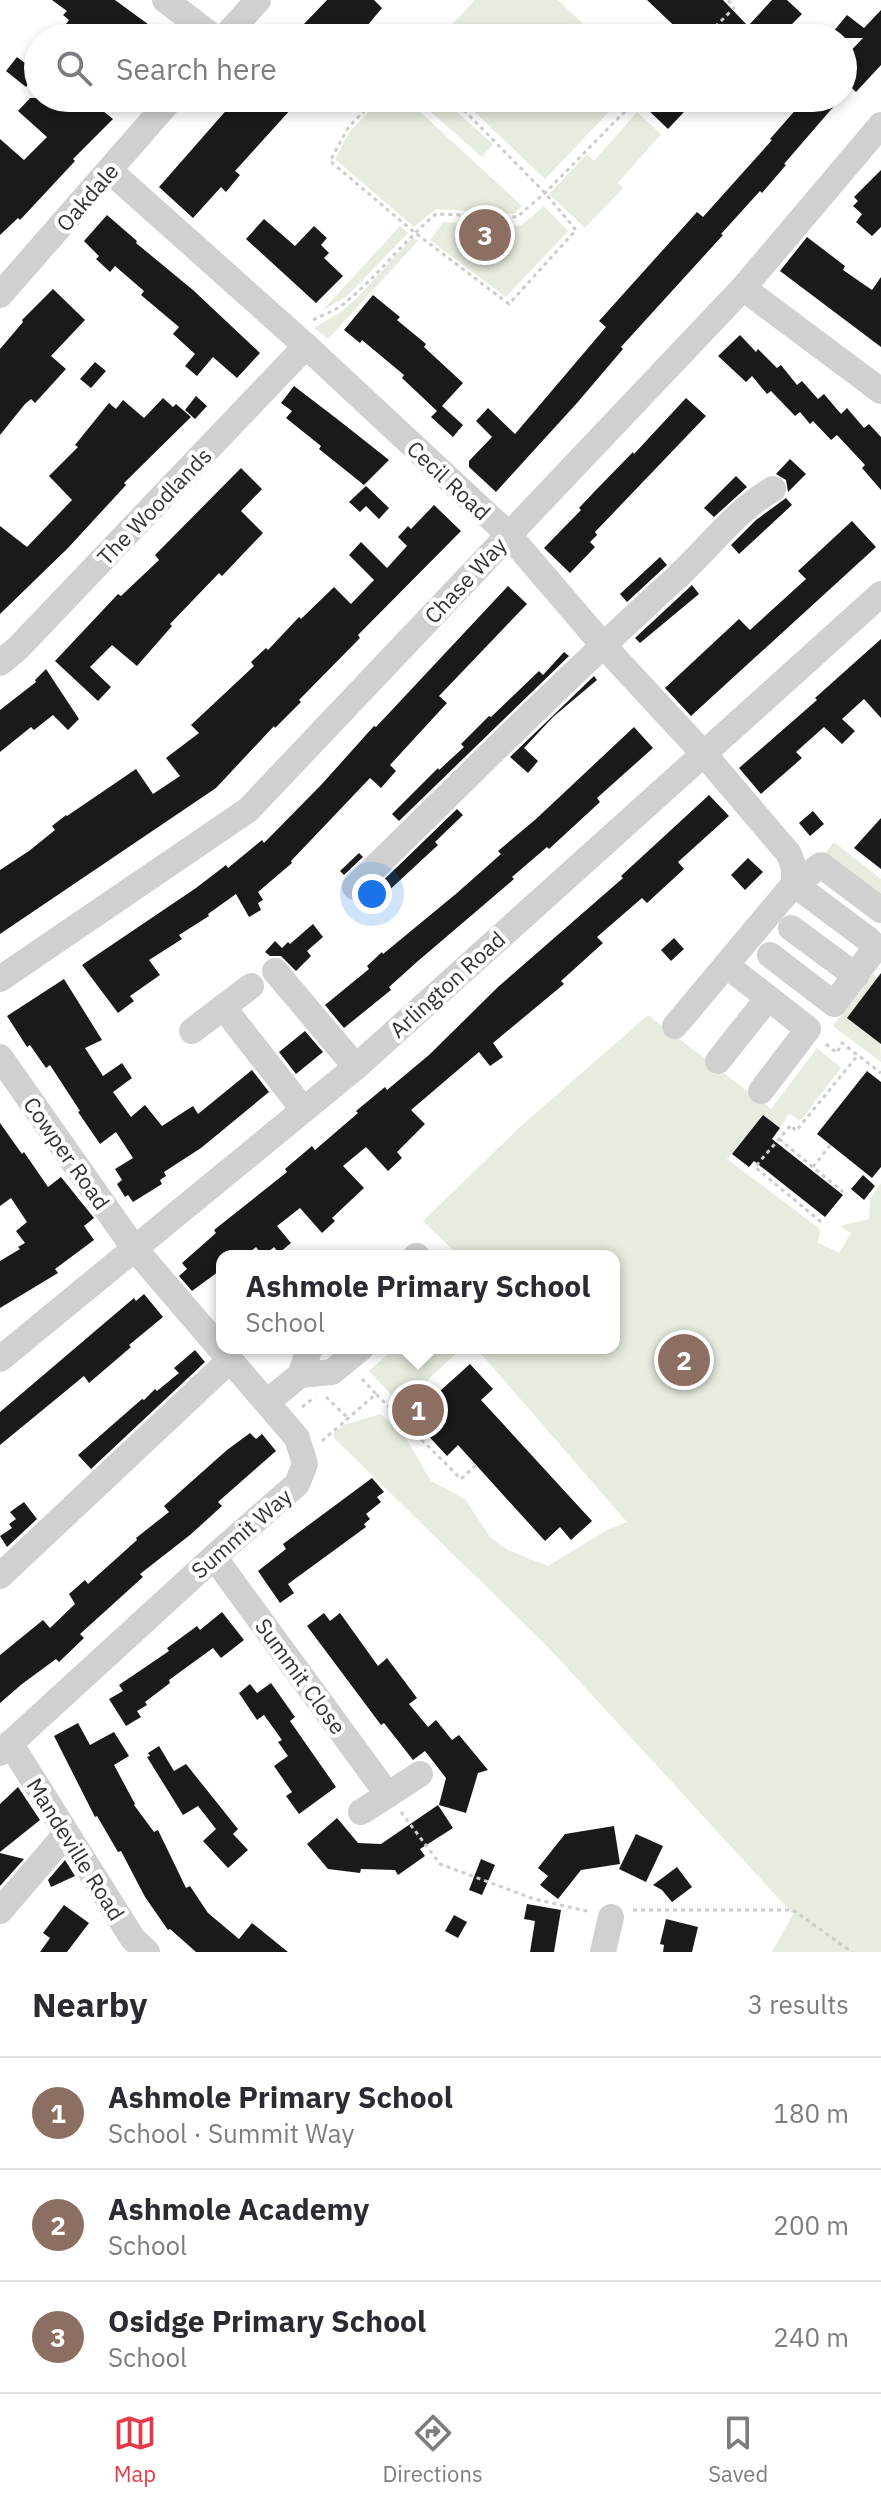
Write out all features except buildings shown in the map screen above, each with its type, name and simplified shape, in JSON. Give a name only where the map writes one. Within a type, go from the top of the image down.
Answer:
[{"type":"street","points":[[165,0],[197,24]]},
{"type":"street","points":[[237,24],[258,0]]},
{"type":"street","name":"Oakdale","points":[[0,295],[160,112]]},
{"type":"street","name":"Chase Way","points":[[0,979],[248,810],[743,288],[881,125]]},
{"type":"street","name":"Cecil Road","points":[[110,171],[302,342],[508,534],[603,645],[703,753],[793,869],[877,940]]},
{"type":"street","points":[[743,288],[881,391]]},
{"type":"street","name":"The Woodlands","points":[[0,663],[29,637],[302,342]]},
{"type":"street","points":[[355,887],[757,498],[773,489]]},
{"type":"street","name":"Arlington Road","points":[[0,1359],[356,1067],[881,594]]},
{"type":"street","points":[[675,1026],[726,965],[793,869],[805,877],[821,865],[881,910]]},
{"type":"street","points":[[791,928],[856,976]]},
{"type":"street","points":[[770,955],[834,1004],[856,976],[877,940]]},
{"type":"street","points":[[726,965],[808,1029],[761,1091]]},
{"type":"street","points":[[192,1031],[269,974],[356,1067]]},
{"type":"street","points":[[718,1061],[768,998]]},
{"type":"street","points":[[223,1007],[303,1109]]},
{"type":"street","name":"Cowper Road","points":[[0,1057],[134,1248]]},
{"type":"street","points":[[134,1248],[216,1344]]},
{"type":"street","points":[[225,1354],[297,1438],[301,1450]]},
{"type":"street","points":[[267,1402],[300,1375],[308,1354]]},
{"type":"street","points":[[300,1375],[332,1372],[354,1354]]},
{"type":"street","points":[[0,1576],[230,1360]]},
{"type":"street","name":"Summit Way","points":[[5,1748],[297,1484],[305,1464],[301,1450]]},
{"type":"street","name":"Summit Close","points":[[214,1557],[388,1795]]},
{"type":"street","name":"Mandeville Road","points":[[5,1748],[66,1834],[134,1948]]},
{"type":"street","points":[[361,1812],[420,1774]]},
{"type":"street","points":[[0,1911],[66,1834]]},
{"type":"street","points":[[603,1952],[611,1917]]},
{"type":"path","points":[[718,24],[734,8],[728,0]]},
{"type":"path","points":[[363,112],[348,128],[330,161],[414,232],[509,304],[576,230],[545,193],[466,112]]},
{"type":"path","points":[[302,342],[314,319],[337,308],[359,291],[414,232],[436,214],[517,217],[545,193],[624,112]]},
{"type":"path","points":[[808,1029],[837,1053],[842,1043],[881,1073]]},
{"type":"path","points":[[821,1222],[755,1167],[791,1125],[796,1131],[858,1055]]},
{"type":"path","points":[[779,1139],[843,1192]]},
{"type":"path","points":[[813,1167],[831,1144]]},
{"type":"path","points":[[301,1450],[319,1444],[376,1394],[461,1479],[476,1465]]},
{"type":"path","points":[[285,1423],[315,1397],[328,1397],[348,1418]]},
{"type":"shaded area","points":[[475,0],[558,0],[583,24],[452,24]]},
{"type":"shaded area","points":[[369,112],[420,112],[522,206],[514,214],[436,209],[414,227],[335,159],[350,131]]},
{"type":"shaded area","points":[[431,112],[457,112],[493,144],[482,157]]},
{"type":"shaded area","points":[[475,112],[609,112],[545,179]]},
{"type":"shaded area","points":[[637,112],[661,134],[618,183],[623,188],[585,228],[549,194],[587,154],[594,161]]},
{"type":"shaded area","points":[[544,206],[568,231],[506,297],[430,240],[443,222],[520,226]]},
{"type":"shaded area","points":[[400,226],[408,233],[346,297],[323,310]]},
{"type":"shaded area","points":[[413,237],[418,241],[328,339],[314,328],[341,312],[358,297]]},
{"type":"shaded area","points":[[834,842],[881,879],[881,905],[819,861]]},
{"type":"shaded area","points":[[873,974],[878,978],[881,1062],[833,1026]]},
{"type":"shaded area","points":[[648,1015],[771,1109],[817,1048],[841,1068],[800,1121],[789,1113],[780,1128],[763,1115],[727,1159],[820,1229],[818,1243],[839,1253],[851,1233],[840,1226],[869,1219],[870,1199],[881,1183],[881,1952],[772,1952],[793,1914],[547,1646],[334,1438],[334,1432],[343,1425],[381,1414],[405,1437],[431,1481],[465,1499],[490,1537],[508,1550],[548,1566],[607,1530],[627,1522],[481,1354],[620,1354],[620,1250],[453,1250],[423,1221],[520,1127]]},
{"type":"shaded area","points":[[388,1354],[456,1354],[401,1405],[369,1371]]},
{"type":"place","name":"Osidge Primary School","points":[[485,235]]},
{"type":"place","name":"Ashmole Academy","points":[[684,1360]]},
{"type":"place","name":"Ashmole Primary School","points":[[418,1410]]}]
